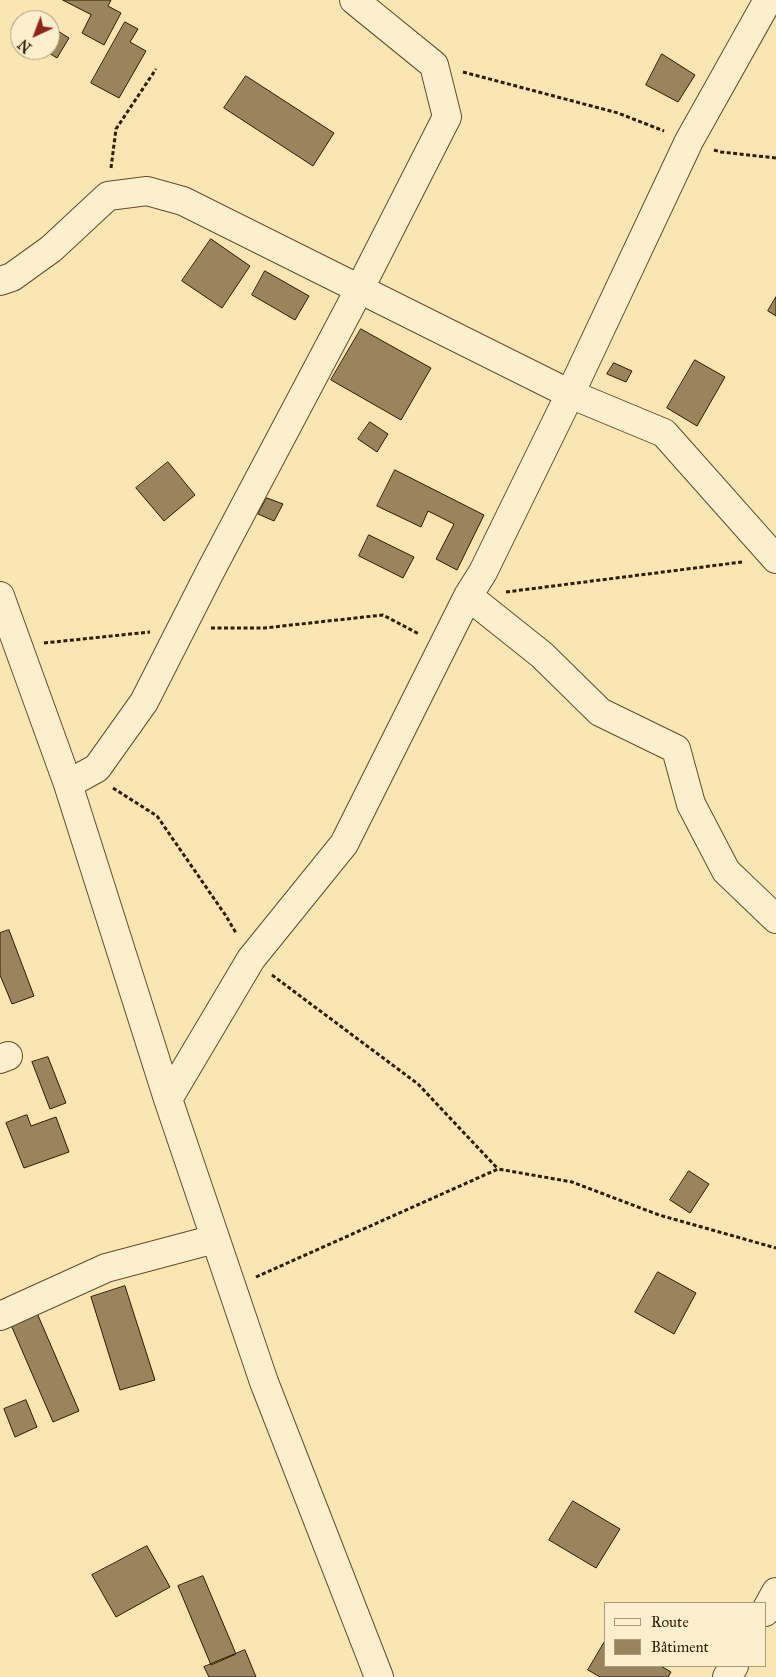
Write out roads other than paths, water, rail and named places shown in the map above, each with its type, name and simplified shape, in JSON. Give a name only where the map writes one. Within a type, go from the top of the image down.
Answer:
[{"type":"street","points":[[68,784],[98,768],[144,702],[447,117],[434,65],[354,0]]},
{"type":"street","points":[[168,1099],[251,959],[344,844],[468,596],[483,572],[570,394],[689,140],[768,0]]},
{"type":"street","points":[[0,281],[12,277],[51,249],[108,196],[147,191],[182,201],[570,394],[664,433],[776,557]]},
{"type":"street","points":[[0,596],[68,784],[168,1099],[264,1382],[380,1677]]},
{"type":"street","points":[[468,596],[542,655],[600,712],[676,749],[691,804],[726,871],[776,918]]},
{"type":"street","points":[[0,1316],[106,1268],[215,1239]]},
{"type":"street","points":[[766,1610],[776,1592]]}]
